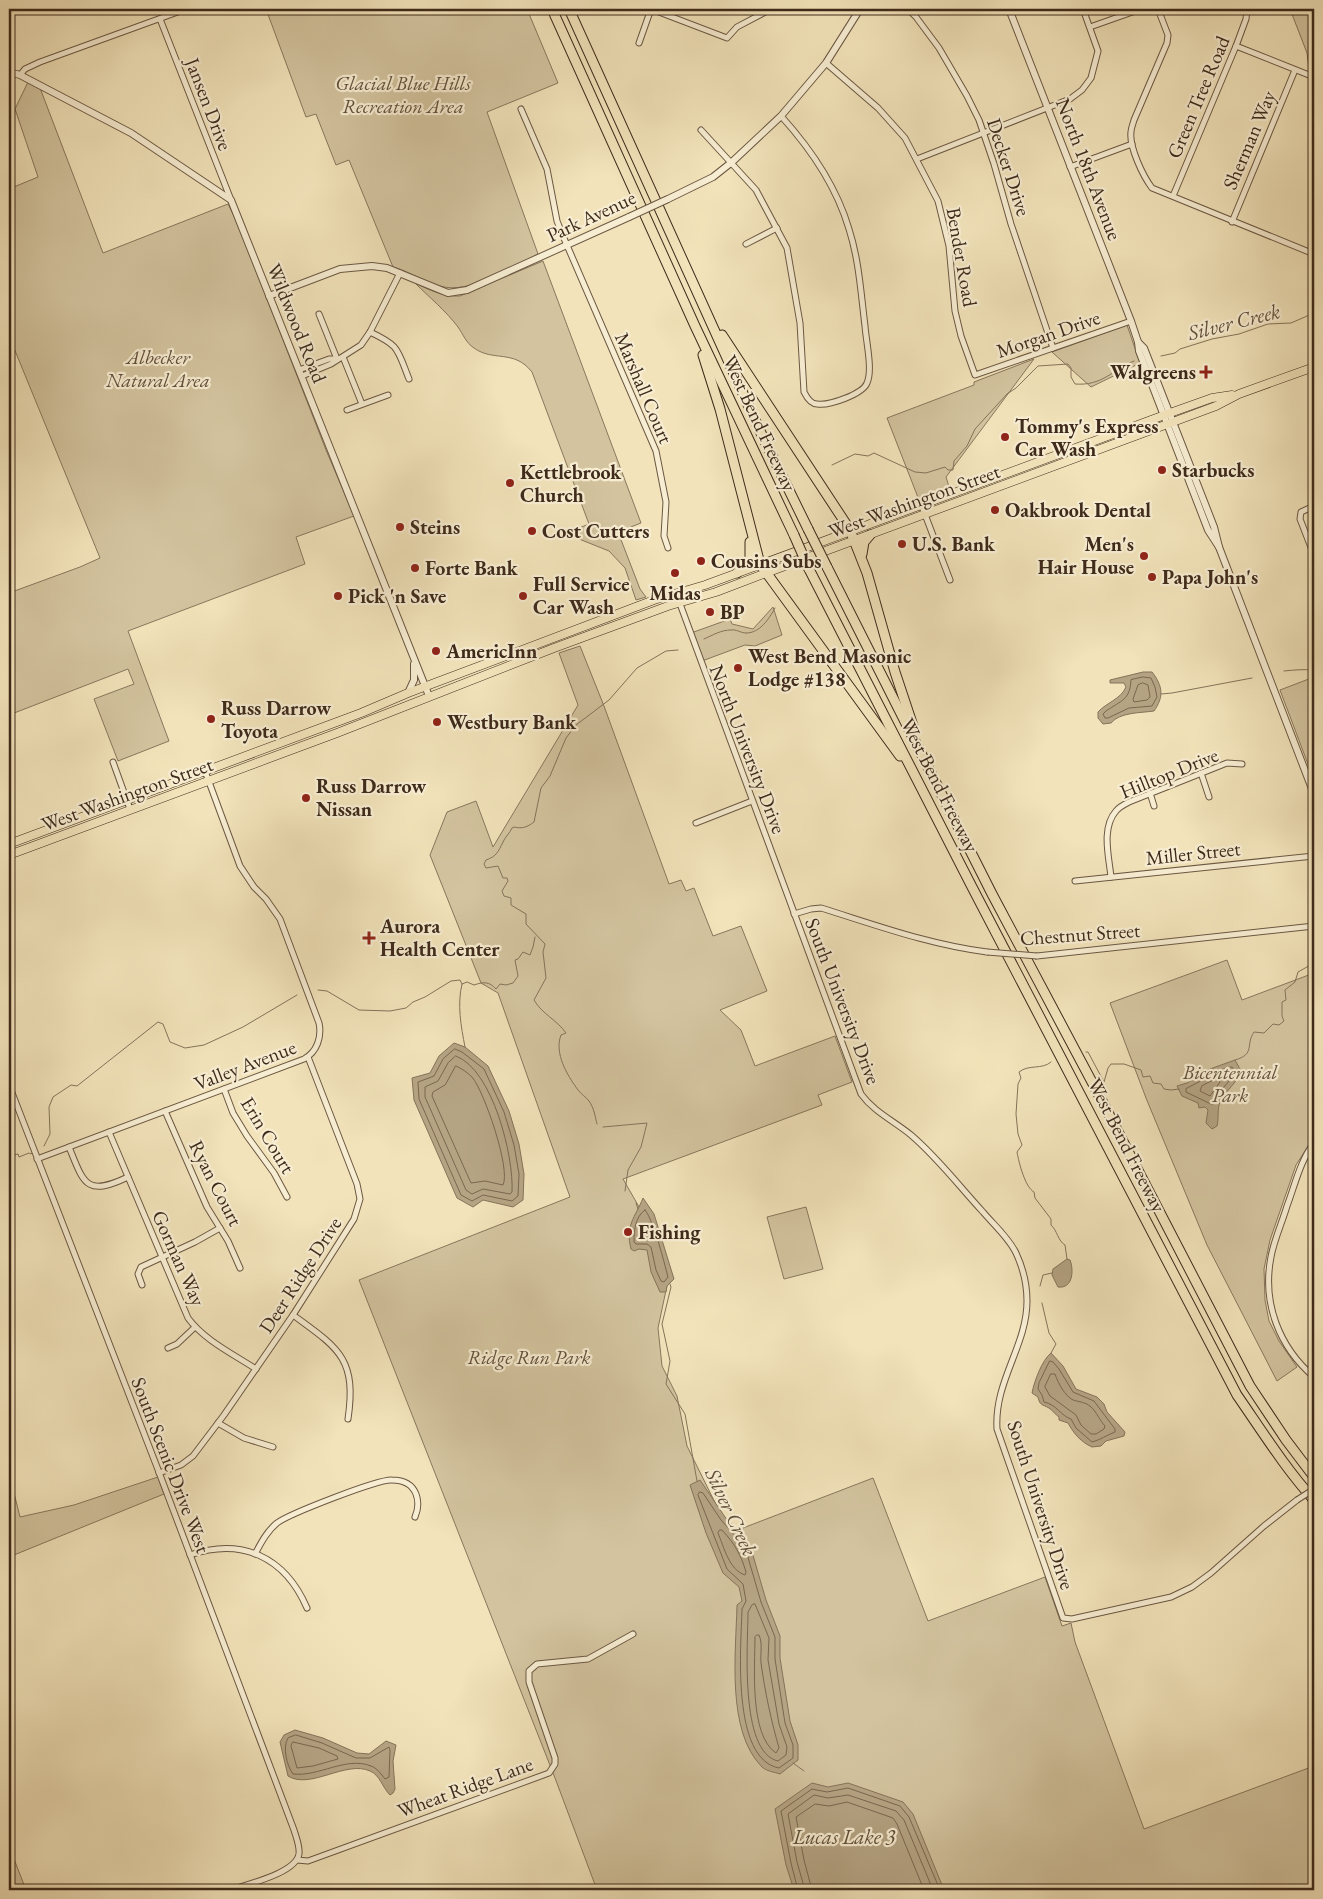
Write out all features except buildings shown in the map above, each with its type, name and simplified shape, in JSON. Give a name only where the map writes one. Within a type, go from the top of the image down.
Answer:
[{"type":"highway","name":"West Bend Freeway","points":[[552,9],[694,326],[809,569],[1237,1395],[1277,1454],[1314,1500]]},
{"type":"highway","name":"West Bend Freeway","points":[[569,9],[760,431],[992,894],[1250,1386],[1286,1440],[1314,1477]]},
{"type":"highway","points":[[708,314],[855,540],[862,557],[905,703],[937,784]]},
{"type":"highway","points":[[694,326],[720,409],[750,532],[760,564],[921,785]]},
{"type":"highway","points":[[737,573],[750,559],[750,532]]},
{"type":"highway","points":[[862,557],[864,542],[870,535]]},
{"type":"main road","name":"West Washington Street","points":[[9,855],[678,603],[766,574],[1216,406],[1238,394],[1314,366]]},
{"type":"main road","name":"West Washington Street","points":[[9,844],[676,593],[737,573],[1166,414],[1212,398],[1238,394]]},
{"type":"street","points":[[20,76],[25,69],[40,62],[186,9]]},
{"type":"street","points":[[639,43],[651,9],[727,38],[737,27],[771,9]]},
{"type":"street","name":"Park Avenue","points":[[269,296],[340,268],[372,266],[387,268],[448,292],[467,290],[668,199],[713,177],[732,162],[781,116],[826,63],[860,9]]},
{"type":"street","name":"Decker Drive","points":[[908,9],[939,48],[967,96],[983,133],[1011,224],[1053,348]]},
{"type":"street","name":"North 18th Avenue","points":[[1009,9],[1138,342],[1144,348],[1166,414],[1214,527],[1219,547],[1314,794]]},
{"type":"street","points":[[917,159],[1070,99],[1082,90],[1091,78],[1098,50],[1083,9]]},
{"type":"street","points":[[1090,27],[1141,9]]},
{"type":"street","points":[[1158,9],[1168,36],[1167,43],[1134,120],[1131,133],[1132,144],[1149,184],[1152,188],[1232,222],[1314,254]]},
{"type":"street","name":"Green Tree Road","points":[[1173,196],[1236,46],[1246,19],[1247,9]]},
{"type":"street","name":"Jansen Drive","points":[[160,19],[231,200]]},
{"type":"street","points":[[1236,46],[1314,78]]},
{"type":"street","name":"Bender Road","points":[[826,63],[878,108],[905,138],[938,201],[949,246],[955,311],[961,336],[975,375]]},
{"type":"street","name":"Sherman Way","points":[[1232,222],[1295,70]]},
{"type":"street","points":[[9,72],[131,133],[231,200]]},
{"type":"street","name":"Marshall Court","points":[[521,109],[547,169],[557,221],[656,451],[666,502],[664,536],[668,548]]},
{"type":"street","points":[[701,130],[756,190],[787,248],[800,323],[804,392],[808,399],[816,404],[828,404],[862,391],[868,382],[869,365],[858,270],[850,229],[838,197],[805,143],[781,116]]},
{"type":"street","points":[[1070,166],[1132,144]]},
{"type":"street","name":"Wildwood Road","points":[[231,200],[301,373],[328,448],[429,696]]},
{"type":"street","points":[[746,244],[777,228]]},
{"type":"street","points":[[301,373],[329,359],[343,357],[361,345],[370,332],[400,273]]},
{"type":"street","points":[[319,314],[337,359]]},
{"type":"street","name":"Morgan Drive","points":[[975,375],[1131,321]]},
{"type":"street","points":[[370,332],[390,341],[396,348],[409,379]]},
{"type":"street","points":[[343,357],[362,404]]},
{"type":"street","points":[[347,410],[388,395]]},
{"type":"street","points":[[921,504],[950,580]]},
{"type":"street","points":[[1314,506],[1301,512],[1300,519],[1314,555]]},
{"type":"street","name":"North University Drive","points":[[676,593],[678,603],[794,914]]},
{"type":"street","points":[[408,693],[414,680],[413,658]]},
{"type":"street","points":[[112,762],[130,809]]},
{"type":"street","name":"Hilltop Drive","points":[[1111,877],[1107,838],[1108,824],[1116,811],[1129,802],[1227,763],[1242,764]]},
{"type":"street","name":"Valley Avenue","points":[[37,1159],[308,1057],[317,1046],[320,1029],[319,1023],[280,919],[240,866],[205,771]]},
{"type":"street","points":[[1201,773],[1209,797]]},
{"type":"street","points":[[1150,793],[1154,806]]},
{"type":"street","points":[[696,823],[752,801]]},
{"type":"street","name":"Miller Street","points":[[1075,881],[1314,856]]},
{"type":"street","name":"Chestnut Street","points":[[794,914],[821,908],[956,948],[1037,956],[1314,926]]},
{"type":"street","name":"South University Drive","points":[[794,914],[861,1094],[868,1104],[910,1134],[933,1155],[1010,1244],[1020,1263],[1026,1288],[1027,1310],[999,1399],[997,1429],[1063,1618],[1072,1619],[1171,1597],[1192,1588],[1211,1574],[1296,1500],[1314,1489]]},
{"type":"street","name":"Deer Ridge Drive","points":[[159,1473],[181,1465],[193,1456],[293,1315],[354,1219],[360,1199],[356,1184],[308,1057]]},
{"type":"street","name":"South Scenic Drive West","points":[[9,1085],[285,1806],[299,1846],[297,1860]]},
{"type":"street","name":"Erin Court","points":[[224,1089],[233,1113],[247,1136],[266,1160],[287,1197]]},
{"type":"street","name":"Ryan Court","points":[[165,1111],[207,1207],[240,1268]]},
{"type":"street","name":"Gorman Way","points":[[109,1132],[186,1313],[195,1327],[256,1369]]},
{"type":"street","points":[[1314,1143],[1301,1164],[1271,1256],[1268,1278],[1272,1315],[1281,1338],[1301,1365],[1314,1377]]},
{"type":"street","points":[[69,1147],[81,1176],[89,1184],[103,1187],[128,1177]]},
{"type":"street","points":[[142,1285],[138,1274],[140,1269],[162,1256],[195,1242],[220,1228]]},
{"type":"street","points":[[293,1315],[332,1344],[339,1353],[348,1372],[351,1385],[348,1419]]},
{"type":"street","points":[[168,1348],[177,1344],[195,1327]]},
{"type":"street","points":[[218,1423],[244,1438],[273,1447]]},
{"type":"street","points":[[255,1554],[269,1532],[284,1518],[384,1480],[404,1482],[415,1491],[418,1504],[418,1511],[415,1516]]},
{"type":"street","points":[[190,1556],[202,1551],[218,1548],[236,1548],[255,1554],[272,1562],[291,1580],[308,1608]]},
{"type":"street","name":"Wheat Ridge Lane","points":[[297,1860],[308,1861],[549,1773],[555,1758],[529,1682],[529,1672],[537,1664],[588,1659],[633,1634]]},
{"type":"street","points":[[231,1890],[286,1870],[293,1866],[297,1860]]},
{"type":"green space","name":"Glacial Blue Hills Recreation Area","points":[[266,9],[527,9],[558,83],[487,112],[538,254],[490,278],[464,287],[451,288],[440,286],[393,267],[349,160],[336,165],[316,114],[306,117]]},
{"type":"green space","points":[[1290,9],[1314,9],[1314,71],[1309,69],[1307,53]]},
{"type":"green space","name":"Albecker Natural Area","points":[[28,82],[40,88],[103,253],[228,204],[237,222],[326,450],[354,516],[296,537],[305,564],[128,631],[169,741],[118,761],[94,699],[134,684],[128,669],[9,715],[9,593],[100,558],[9,336],[9,189],[38,177],[15,109]]},
{"type":"green space","points":[[543,261],[641,523],[618,532],[640,589],[646,597],[636,600],[625,568],[609,551],[574,537],[572,531],[589,524],[532,372],[525,365],[511,358],[481,352],[471,346],[448,315],[415,283],[442,294],[460,296]]},
{"type":"green space","points":[[1127,325],[1140,363],[1091,387],[1052,352]]},
{"type":"green space","points":[[1034,359],[946,477],[950,490],[919,500],[887,418],[974,385],[974,382]]},
{"type":"green space","points":[[773,607],[782,635],[755,646],[745,645],[702,661],[691,633],[730,619],[732,624],[753,629]]},
{"type":"green space","name":"Ridge Run Park","points":[[580,646],[669,884],[681,880],[686,891],[694,888],[713,936],[741,926],[767,991],[720,1010],[741,1030],[755,1066],[835,1036],[852,1082],[818,1095],[822,1105],[623,1179],[642,1212],[669,1276],[658,1328],[662,1366],[677,1396],[687,1446],[730,1533],[873,1478],[928,1621],[1045,1577],[1062,1626],[1071,1623],[1075,1642],[1144,1829],[1314,1766],[1314,1890],[597,1890],[555,1778],[359,1280],[570,1197],[498,993],[481,983],[430,855],[447,812],[476,801],[493,847],[578,705],[559,653]]},
{"type":"green space","points":[[1314,677],[1314,780],[1280,690]]},
{"type":"green space","name":"Bicentennial Park","points":[[1227,960],[1242,1000],[1314,973],[1314,1137],[1296,1165],[1270,1240],[1264,1269],[1265,1300],[1269,1321],[1279,1341],[1297,1367],[1277,1381],[1207,1245],[1146,1098],[1110,1003]]},
{"type":"green space","points":[[806,1207],[823,1269],[784,1279],[767,1217]]},
{"type":"green space","points":[[9,1473],[20,1517],[74,1505],[158,1477],[164,1494],[9,1557]]},
{"type":"green space","points":[[9,1846],[26,1890],[9,1890]]},
{"type":"water","points":[[1143,672],[1152,672],[1160,687],[1161,696],[1154,711],[1125,715],[1111,723],[1103,724],[1098,718],[1098,712],[1121,695],[1126,687],[1124,683],[1110,683],[1110,680]]},
{"type":"water","points":[[454,1043],[465,1047],[488,1066],[509,1111],[519,1144],[524,1174],[523,1200],[513,1207],[483,1200],[473,1207],[457,1198],[414,1100],[412,1078],[430,1073],[439,1056]]},
{"type":"water","points":[[1235,1060],[1241,1071],[1220,1102],[1217,1126],[1212,1129],[1206,1123],[1208,1110],[1205,1107],[1199,1108],[1198,1103],[1182,1096],[1177,1086],[1187,1083],[1210,1069]]},
{"type":"water","points":[[643,1198],[654,1214],[674,1279],[667,1286],[666,1292],[660,1292],[651,1272],[647,1250],[639,1249],[634,1251],[631,1249],[629,1241],[630,1228]]},
{"type":"water","points":[[1067,1259],[1070,1260],[1071,1264],[1071,1278],[1067,1285],[1058,1287],[1052,1275],[1053,1269]]},
{"type":"water","points":[[1051,1353],[1063,1366],[1076,1389],[1097,1397],[1104,1404],[1107,1412],[1125,1432],[1124,1436],[1106,1441],[1101,1446],[1092,1447],[1084,1443],[1068,1423],[1059,1420],[1059,1417],[1052,1410],[1041,1403],[1038,1397],[1032,1393],[1042,1366]]},
{"type":"water","points":[[700,1480],[725,1517],[745,1538],[752,1552],[766,1600],[780,1636],[780,1658],[790,1721],[798,1745],[798,1760],[780,1774],[762,1767],[751,1752],[743,1733],[738,1712],[735,1667],[737,1605],[742,1601],[739,1587],[723,1573],[706,1533],[690,1485]]},
{"type":"water","points":[[295,1730],[323,1738],[357,1753],[369,1754],[386,1741],[396,1745],[393,1761],[395,1789],[393,1793],[390,1795],[379,1778],[373,1773],[360,1769],[339,1771],[307,1780],[288,1776],[280,1742],[284,1735]]},
{"type":"water","name":"Lucas Lake 3","points":[[812,1783],[828,1787],[848,1783],[903,1802],[913,1814],[942,1885],[946,1890],[794,1890],[786,1865],[775,1809]]},
{"type":"waterway","name":"Silver Creek","points":[[1161,356],[1175,353],[1180,349],[1212,339],[1239,334],[1268,324],[1291,323],[1314,313]]},
{"type":"waterway","name":"Silver Creek","points":[[832,465],[855,454],[868,456],[874,453],[915,472],[926,473],[945,467],[948,470],[953,470],[954,461],[967,446],[975,429],[1007,394],[1016,388],[1038,366],[1068,364],[1071,368],[1071,377],[1075,384],[1084,384],[1106,377],[1134,361]]},
{"type":"waterway","name":"Silver Creek","points":[[704,639],[727,630],[746,633],[756,631],[767,621],[775,608]]},
{"type":"waterway","name":"Silver Creek","points":[[597,1124],[591,1104],[574,1084],[560,1056],[559,1042],[561,1035],[566,1033],[534,1000],[546,978],[543,952],[545,944],[526,924],[526,914],[511,905],[511,898],[504,896],[502,891],[508,881],[507,878],[503,878],[498,866],[486,868],[484,864],[486,860],[497,853],[512,828],[525,827],[534,822],[541,788],[550,776],[566,738],[576,725],[609,700],[637,668],[666,651],[678,650]]},
{"type":"waterway","points":[[1284,671],[1314,670]]},
{"type":"waterway","points":[[1161,694],[1252,678]]},
{"type":"waterway","points":[[465,1047],[460,1008],[462,984],[467,982],[474,985],[486,983],[496,989],[500,984],[513,983],[518,976],[515,960],[523,952],[530,955],[535,937]]},
{"type":"waterway","points":[[1235,1060],[1246,1055],[1254,1032],[1264,1033],[1273,1024],[1279,1025],[1284,1021],[1282,1002],[1286,1000],[1285,990],[1295,982],[1298,972],[1314,963]]},
{"type":"waterway","points":[[318,990],[327,991],[359,1010],[390,1011],[406,1008],[413,1002],[451,981],[460,980],[462,984]]},
{"type":"waterway","points":[[44,1146],[50,1134],[49,1107],[53,1097],[71,1085],[77,1086],[158,1022],[163,1024],[170,1042],[185,1048],[204,1045],[243,1027],[297,995]]},
{"type":"waterway","points":[[1086,1052],[1088,1052],[1104,1082],[1111,1064],[1124,1064],[1141,1070],[1143,1077],[1150,1076],[1153,1083],[1161,1084],[1164,1089],[1179,1089]]},
{"type":"waterway","points":[[1051,1062],[1044,1066],[1027,1068],[1019,1072],[1021,1078],[1018,1084],[1016,1114],[1018,1134],[1022,1145],[1017,1152],[1025,1180],[1034,1192],[1035,1198],[1051,1219],[1051,1225],[1065,1245],[1067,1259]]},
{"type":"waterway","name":"Silver Creek","points":[[603,1127],[647,1123],[641,1147],[628,1170],[625,1191]]},
{"type":"waterway","points":[[9,1156],[18,1154],[19,1157],[32,1153]]},
{"type":"waterway","name":"Silver Creek","points":[[636,1203],[638,1209]]},
{"type":"waterway","points":[[1040,1286],[1043,1275],[1052,1273]]},
{"type":"waterway","name":"Silver Creek","points":[[670,1284],[671,1287],[662,1324],[670,1361],[666,1384],[685,1414],[697,1481]]},
{"type":"waterway","points":[[1042,1303],[1049,1333],[1056,1344],[1051,1353]]},
{"type":"waterway","name":"Silver Creek","points":[[793,1763],[804,1771]]},
{"type":"place","name":"Walgreens","points":[[1206,372]]},
{"type":"place","name":"Tommy's Express Car Wash","points":[[1005,437]]},
{"type":"place","name":"Starbucks","points":[[1162,470]]},
{"type":"place","name":"Kettlebrook Church","points":[[510,483]]},
{"type":"place","name":"Oakbrook Dental","points":[[995,510]]},
{"type":"place","name":"Steins","points":[[400,527]]},
{"type":"place","name":"Cost Cutters","points":[[532,531]]},
{"type":"place","name":"U.S. Bank","points":[[902,544]]},
{"type":"place","name":"Men's Hair House","points":[[1144,556]]},
{"type":"place","name":"Cousins Subs","points":[[701,561]]},
{"type":"place","name":"Forte Bank","points":[[415,568]]},
{"type":"place","name":"Midas","points":[[675,573]]},
{"type":"place","name":"Papa John's","points":[[1152,577]]},
{"type":"place","name":"Pick 'n Save","points":[[338,596]]},
{"type":"place","name":"Full Service Car Wash","points":[[523,596]]},
{"type":"place","name":"BP","points":[[710,612]]},
{"type":"place","name":"AmericInn","points":[[436,651]]},
{"type":"place","name":"West Bend Masonic Lodge #138","points":[[738,668]]},
{"type":"place","name":"Russ Darrow Toyota","points":[[211,719]]},
{"type":"place","name":"Westbury Bank","points":[[437,722]]},
{"type":"place","name":"Russ Darrow Nissan","points":[[306,798]]},
{"type":"place","name":"Aurora Health Center","points":[[369,938]]},
{"type":"place","name":"Fishing","points":[[628,1232]]}]
